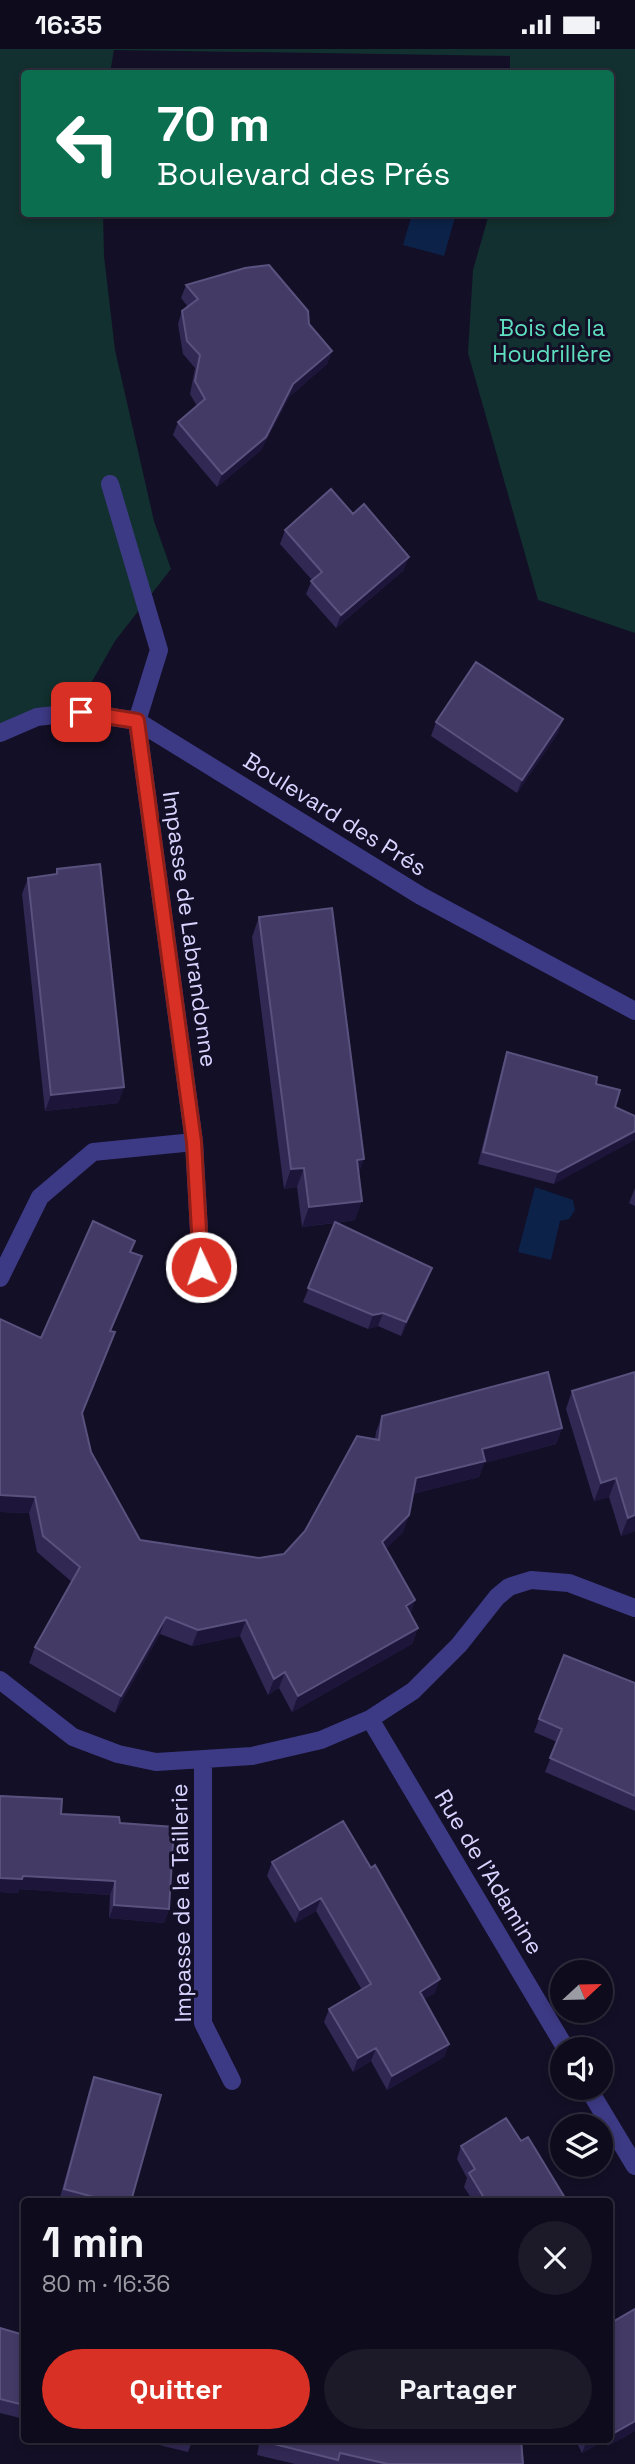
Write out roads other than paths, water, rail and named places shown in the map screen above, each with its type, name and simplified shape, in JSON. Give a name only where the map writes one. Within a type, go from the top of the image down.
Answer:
[{"type":"street","points":[[110,484],[159,650],[137,721]]},
{"type":"street","name":"Boulevard des Prés","points":[[0,733],[37,717],[81,712],[137,721],[421,896],[635,1011]]},
{"type":"street","name":"Impasse de Labrandonne","points":[[137,721],[194,1142],[201,1267]]},
{"type":"street","points":[[0,1278],[40,1197],[93,1152],[194,1142]]},
{"type":"street","points":[[0,1680],[73,1737],[118,1754],[156,1762],[253,1756],[321,1740],[370,1719],[413,1691],[459,1645],[497,1597],[509,1587],[531,1580],[569,1583],[635,1608]]},
{"type":"street","name":"Rue de l'Adamine","points":[[370,1719],[559,2037]]},
{"type":"street","name":"Impasse de la Taillerie","points":[[203,1761],[203,2023],[232,2081]]},
{"type":"street","points":[[596,2100],[635,2166]]},
{"type":"water","points":[[411,217],[455,217],[444,256],[403,245]]},
{"type":"water","points":[[535,1187],[573,1200],[575,1210],[569,1219],[560,1221],[551,1260],[518,1252]]},
{"type":"park label","name":"Bois de la Houdrillère","points":[[552,341]]}]
